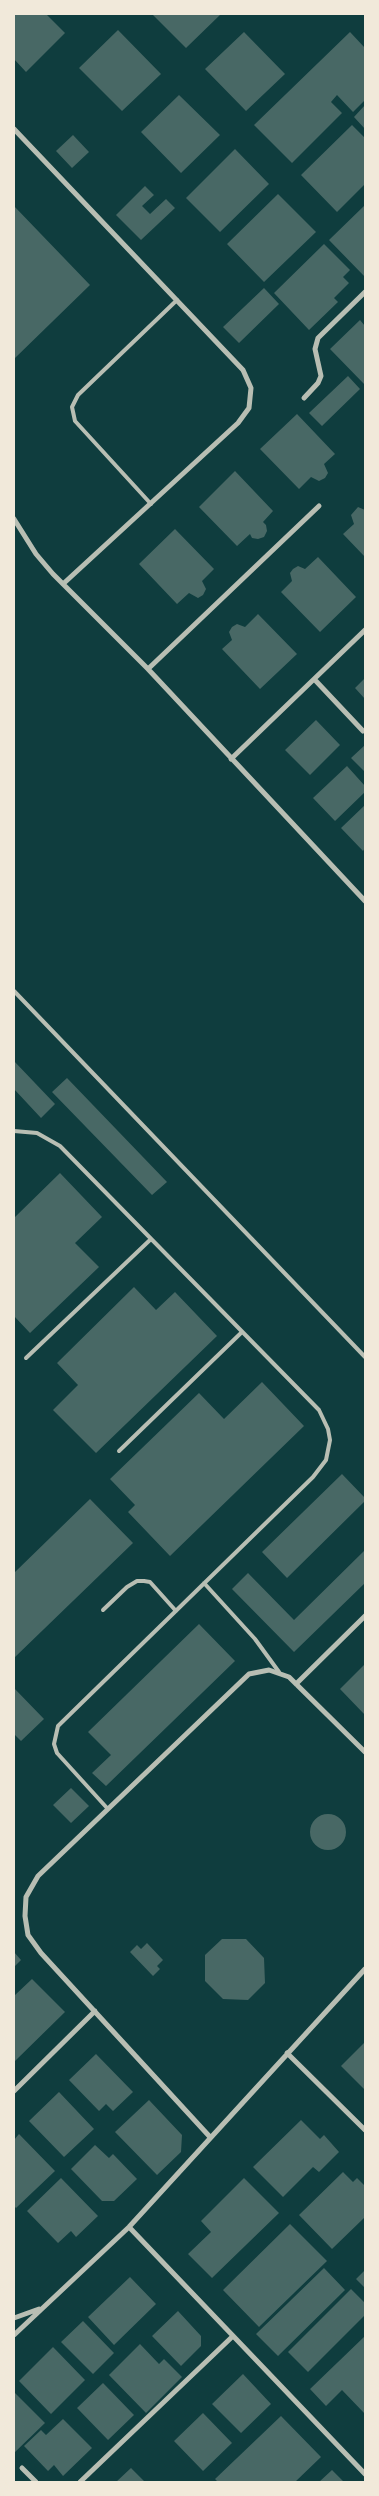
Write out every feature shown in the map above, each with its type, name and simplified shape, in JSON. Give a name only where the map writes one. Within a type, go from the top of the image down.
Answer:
[{"type":"street","points":[[14,129],[243,370],[249,379],[251,398],[245,416],[63,584]]},
{"type":"street","points":[[304,398],[318,383],[320,376],[315,350],[318,338],[365,292]]},
{"type":"street","points":[[148,669],[319,506]]},
{"type":"street","points":[[14,520],[36,554],[63,584],[148,669],[230,759],[365,901]]},
{"type":"street","points":[[230,759],[315,680],[365,630]]},
{"type":"street","points":[[315,680],[363,732]]},
{"type":"street","points":[[296,1684],[365,1616]]},
{"type":"street","points":[[210,2137],[41,1953],[28,1935],[25,1916],[26,1897],[38,1876],[107,1808],[240,1680],[258,1670],[279,1672],[296,1684],[365,1752]]},
{"type":"street","points":[[14,2335],[129,2227],[287,2052],[365,1969]]},
{"type":"street","points":[[14,2091],[95,2012]]},
{"type":"street","points":[[287,2052],[365,2130]]},
{"type":"street","points":[[129,2227],[365,2474]]},
{"type":"street","points":[[14,2318],[42,2308]]},
{"type":"street","points":[[80,2482],[233,2336]]},
{"type":"street","points":[[22,2468],[36,2482]]},
{"type":"lane","points":[[151,504],[75,421],[72,407],[78,395],[177,300]]},
{"type":"lane","points":[[14,991],[365,1357]]},
{"type":"lane","points":[[14,1131],[37,1132],[54,1142],[319,1410],[328,1429],[329,1450],[326,1460],[313,1477],[58,1726],[54,1735],[54,1744],[61,1760],[107,1808]]},
{"type":"lane","points":[[26,1358],[151,1239]]},
{"type":"lane","points":[[119,1451],[242,1332]]},
{"type":"lane","points":[[103,1610],[127,1587],[138,1581],[144,1581],[150,1582],[176,1611]]},
{"type":"lane","points":[[204,1583],[255,1639],[279,1672]]},
{"type":"building","points":[[14,14],[46,14],[65,33],[26,72],[14,59]]},
{"type":"building","points":[[152,14],[221,14],[186,48]]},
{"type":"building","points":[[118,30],[161,74],[122,111],[79,68]]},
{"type":"building","points":[[244,32],[285,74],[246,111],[205,69]]},
{"type":"building","points":[[350,32],[365,48],[365,100],[353,112],[337,95],[331,102],[342,113],[292,163],[254,125]]},
{"type":"building","points":[[179,95],[220,135],[181,173],[141,132]]},
{"type":"building","points":[[365,105],[365,129],[354,117]]},
{"type":"building","points":[[352,125],[365,138],[365,184],[337,212],[301,175]]},
{"type":"building","points":[[73,135],[89,152],[72,168],[56,151]]},
{"type":"building","points":[[235,149],[269,184],[220,232],[186,198]]},
{"type":"building","points":[[145,186],[154,195],[142,206],[150,214],[166,199],[175,208],[141,240],[116,215]]},
{"type":"building","points":[[278,194],[316,232],[264,282],[227,244]]},
{"type":"building","points":[[365,205],[365,277],[329,240]]},
{"type":"building","points":[[14,206],[90,285],[14,359]]},
{"type":"building","points":[[324,244],[350,270],[343,277],[349,283],[334,298],[338,302],[309,330],[274,293]]},
{"type":"building","points":[[264,288],[279,304],[239,343],[223,327]]},
{"type":"building","points":[[360,320],[365,326],[365,385],[330,349]]},
{"type":"building","points":[[348,376],[360,389],[322,426],[309,413]]},
{"type":"building","points":[[297,414],[335,454],[324,464],[328,473],[325,478],[319,481],[311,477],[299,489],[260,449]]},
{"type":"building","points":[[235,471],[273,511],[263,522],[266,525],[267,531],[264,537],[252,538],[250,534],[237,546],[199,507]]},
{"type":"building","points":[[358,507],[365,510],[365,557],[343,534],[354,524],[351,515]]},
{"type":"building","points":[[175,529],[214,569],[202,581],[206,589],[203,595],[198,598],[189,593],[177,604],[139,564]]},
{"type":"building","points":[[318,557],[356,597],[320,632],[281,592],[292,581],[290,573],[293,569],[298,566],[305,569]]},
{"type":"building","points":[[258,614],[297,654],[260,689],[222,649],[232,640],[229,632],[232,627],[237,624],[245,627]]},
{"type":"building","points":[[365,678],[365,699],[355,688]]},
{"type":"building","points":[[316,720],[340,745],[310,775],[285,750]]},
{"type":"building","points":[[365,745],[365,770],[364,771],[351,758]]},
{"type":"building","points":[[347,766],[365,786],[365,792],[335,821],[313,798]]},
{"type":"building","points":[[365,805],[365,848],[363,851],[341,828]]},
{"type":"building","points":[[14,1061],[55,1104],[41,1118],[14,1089]]},
{"type":"building","points":[[67,1078],[167,1182],[152,1195],[52,1092]]},
{"type":"building","points":[[60,1173],[102,1217],[75,1243],[99,1267],[30,1333],[14,1316],[14,1218]]},
{"type":"building","points":[[134,1287],[156,1310],[175,1292],[217,1336],[96,1453],[53,1410],[78,1385],[57,1363]]},
{"type":"building","points":[[262,1382],[304,1426],[170,1556],[128,1512],[135,1505],[110,1479],[199,1393],[224,1419]]},
{"type":"building","points":[[342,1474],[365,1498],[365,1501],[287,1578],[262,1552]]},
{"type":"building","points":[[90,1499],[133,1543],[14,1658],[14,1573]]},
{"type":"building","points":[[365,1550],[365,1583],[294,1652],[232,1589],[248,1573],[294,1620]]},
{"type":"building","points":[[199,1624],[235,1661],[106,1786],[92,1773],[111,1755],[88,1732]]},
{"type":"building","points":[[365,1664],[365,1715],[340,1689]]},
{"type":"building","points":[[14,1688],[44,1719],[21,1741],[14,1734]]},
{"type":"building","points":[[71,1788],[89,1806],[71,1823],[53,1805]]},
{"type":"building","points":[[328,1814],[335,1815],[341,1819],[345,1825],[345,1839],[341,1845],[335,1849],[328,1850],[321,1849],[315,1845],[311,1839],[310,1832],[311,1825],[315,1819],[321,1815]]},
{"type":"building","points":[[222,1939],[246,1939],[264,1958],[265,1983],[248,2000],[223,1999],[205,1981],[205,1955]]},
{"type":"building","points":[[147,1943],[163,1960],[157,1966],[160,1969],[153,1976],[130,1952],[137,1945],[141,1949]]},
{"type":"building","points":[[14,1952],[21,1960],[14,1967]]},
{"type":"building","points":[[32,1979],[65,2012],[14,2062],[14,1996]]},
{"type":"building","points":[[365,2042],[365,2090],[341,2066]]},
{"type":"building","points":[[96,2054],[133,2092],[113,2111],[106,2104],[99,2111],[69,2080]]},
{"type":"building","points":[[59,2092],[94,2129],[64,2157],[29,2121]]},
{"type":"building","points":[[149,2100],[182,2135],[181,2152],[157,2175],[115,2132]]},
{"type":"building","points":[[301,2120],[320,2139],[324,2135],[339,2152],[319,2172],[313,2167],[283,2197],[253,2167]]},
{"type":"building","points":[[19,2134],[55,2171],[16,2208],[14,2206],[14,2140]]},
{"type":"building","points":[[95,2145],[109,2158],[113,2154],[137,2179],[114,2201],[102,2201],[71,2169]]},
{"type":"building","points":[[343,2172],[353,2182],[357,2178],[365,2186],[365,2217],[332,2249],[299,2215]]},
{"type":"building","points":[[61,2178],[98,2216],[76,2237],[71,2231],[58,2243],[27,2211]]},
{"type":"building","points":[[244,2178],[279,2213],[212,2278],[188,2254],[211,2232],[201,2221]]},
{"type":"building","points":[[290,2224],[327,2261],[259,2327],[223,2290]]},
{"type":"building","points":[[324,2268],[345,2290],[278,2356],[256,2334]]},
{"type":"building","points":[[365,2270],[365,2288],[356,2279]]},
{"type":"building","points":[[130,2277],[156,2304],[114,2345],[88,2317]]},
{"type":"building","points":[[351,2289],[365,2303],[365,2315],[308,2372],[288,2352]]},
{"type":"building","points":[[178,2311],[201,2336],[201,2346],[181,2366],[152,2336]]},
{"type":"building","points":[[83,2321],[114,2353],[93,2374],[61,2342]]},
{"type":"building","points":[[365,2336],[365,2414],[342,2390],[326,2406],[310,2389]]},
{"type":"building","points":[[140,2344],[159,2364],[164,2359],[182,2377],[146,2413],[109,2375]]},
{"type":"building","points":[[53,2347],[85,2380],[51,2414],[19,2381]]},
{"type":"building","points":[[243,2374],[271,2404],[241,2433],[212,2404]]},
{"type":"building","points":[[103,2383],[134,2415],[108,2440],[77,2408]]},
{"type":"building","points":[[15,2393],[45,2423],[14,2453],[14,2395]]},
{"type":"building","points":[[203,2413],[232,2443],[203,2471],[174,2441]]},
{"type":"building","points":[[281,2416],[321,2457],[295,2482],[218,2482],[215,2479]]},
{"type":"building","points":[[63,2419],[92,2448],[63,2476],[54,2465],[48,2471],[24,2446],[41,2430],[46,2435]]},
{"type":"building","points":[[131,2468],[145,2482],[116,2482]]},
{"type":"building","points":[[332,2470],[344,2482],[319,2482]]}]
